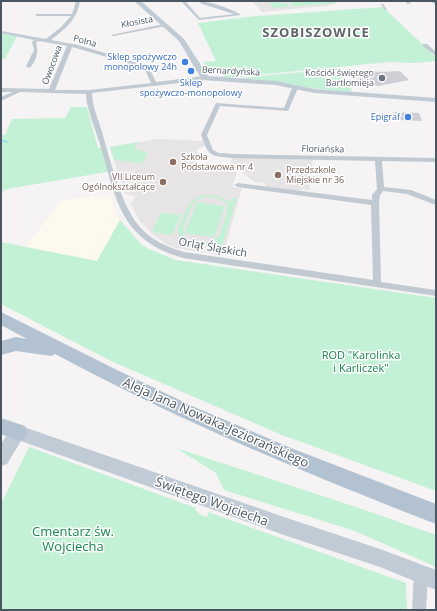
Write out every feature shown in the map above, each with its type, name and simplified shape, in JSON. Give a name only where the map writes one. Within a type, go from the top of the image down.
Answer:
[{"type":"main road","name":"Aleja Jana Nowaka-Jeziorańskiego","points":[[1,318],[151,395],[274,450],[436,514]]},
{"type":"main road","points":[[1,348],[16,344],[63,351]]},
{"type":"street","points":[[48,40],[62,30],[75,15],[78,1]]},
{"type":"street","points":[[137,1],[182,40],[205,78]]},
{"type":"street","points":[[183,1],[197,17],[201,19],[239,15],[200,1]]},
{"type":"street","points":[[382,5],[386,9]]},
{"type":"street","points":[[37,15],[75,15]]},
{"type":"street","name":"Kłosista","points":[[113,35],[164,25]]},
{"type":"street","name":"Polna","points":[[1,32],[70,45],[141,66],[148,71],[155,85]]},
{"type":"street","points":[[30,66],[36,50],[34,42],[38,39]]},
{"type":"street","name":"Owocowa","points":[[51,92],[70,45]]},
{"type":"street","points":[[425,45],[436,55]]},
{"type":"street","name":"Bernardyńska","points":[[1,90],[89,92],[205,78],[276,83],[314,91],[436,100]]},
{"type":"street","name":"Floriańska","points":[[295,88],[286,110],[218,104],[204,135],[210,151],[218,155],[233,156],[436,160]]},
{"type":"street","points":[[1,99],[18,91]]},
{"type":"street","name":"Orląt Śląskich","points":[[89,92],[89,97],[115,184],[132,222],[152,243],[183,255],[436,293]]},
{"type":"street","points":[[377,284],[375,203],[376,195],[380,189],[378,159]]},
{"type":"street","points":[[238,185],[375,203]]},
{"type":"street","points":[[380,189],[408,192],[436,203]]},
{"type":"street","name":"Świętego Wojciecha","points":[[1,458],[9,429],[284,526],[380,558],[428,577]]},
{"type":"street","points":[[418,610],[428,577]]},
{"type":"shaded area","points":[[252,1],[335,1],[337,3],[327,6],[262,12]]},
{"type":"shaded area","points":[[157,139],[204,141],[206,145],[198,149],[196,152],[201,153],[196,165],[191,164],[190,167],[237,172],[232,187],[242,188],[223,255],[175,248],[168,245],[152,234],[140,221],[130,202],[133,201],[135,196],[124,193],[110,147]]},
{"type":"shaded area","name":"Przedszkole Miejskie nr 36","points":[[233,157],[313,160],[309,190],[303,189],[298,191],[266,187],[265,183],[254,182],[230,162]]},
{"type":"shaded area","points":[[99,196],[110,197],[120,220],[97,261],[25,247],[62,200]]},
{"type":"green space","points":[[280,1],[284,1],[282,3],[292,6],[292,3],[288,1],[335,1],[337,3],[273,8],[269,3],[278,2],[279,4]]},
{"type":"green space","points":[[383,7],[436,57],[436,61],[415,63],[389,62],[225,78],[220,70],[210,69],[206,67],[203,62],[216,61],[198,23],[257,16]]},
{"type":"green space","points":[[1,33],[17,36],[5,59],[1,59]]},
{"type":"green space","points":[[337,69],[352,90],[350,92],[239,78]]},
{"type":"green space","points":[[71,107],[87,107],[98,148],[103,147],[112,171],[13,188],[4,190],[1,195],[1,135],[5,135],[12,119],[65,118]]},
{"type":"green space","points":[[138,142],[135,149],[148,153],[142,163],[114,160],[110,147]]},
{"type":"green space","points":[[204,195],[218,196],[230,203],[232,198],[237,198],[221,249],[215,248],[217,242],[199,246],[193,245],[182,240],[179,235],[178,229],[187,208],[198,197]],"holes":[[[206,197],[220,199],[227,204],[228,210],[220,234],[216,239],[209,242],[198,243],[188,240],[183,233],[186,220],[194,203],[199,199]]]},
{"type":"green space","points":[[197,202],[225,206],[214,237],[185,233]]},
{"type":"green space","points":[[161,213],[181,215],[172,235],[152,232]]},
{"type":"green space","name":"ROD \"Karolinka i Karliczek\"","points":[[120,220],[142,245],[176,260],[436,298],[436,491],[282,435],[111,361],[1,304],[1,242],[97,261]]},
{"type":"green space","name":"Cmentarz św. Wojciecha","points":[[29,447],[196,508],[196,511],[199,512],[198,514],[207,517],[208,512],[406,583],[407,610],[1,610],[1,504]]},
{"type":"green space","points":[[176,448],[436,535],[436,567],[355,531],[224,490],[216,473]]},
{"type":"building","name":"Kościół świętego Bartłomieja","points":[[372,71],[400,71],[409,80],[379,86],[366,85],[362,80],[357,80],[361,74],[366,73],[367,75]]},
{"type":"building","name":"Epigraf","points":[[394,112],[419,113],[422,121],[396,120]]},
{"type":"waterway","points":[[1,140],[7,142]]},
{"type":"place","name":"Sklep spożywczo monopolowy 24h","points":[[185,62]]},
{"type":"place","name":"Sklep spożywczo-monopolowy","points":[[191,71]]},
{"type":"place","name":"Kościół świętego Bartłomieja","points":[[382,78]]},
{"type":"place","name":"Epigraf","points":[[408,117]]},
{"type":"place","name":"Szkoła Podstawowa nr 4","points":[[173,162]]},
{"type":"place","name":"Przedszkole Miejskie nr 36","points":[[278,175]]},
{"type":"place","name":"VII Liceum Ogólnokształcące","points":[[163,182]]},
{"type":"district","name":"SZOBISZOWICE","points":[[316,32]]}]
